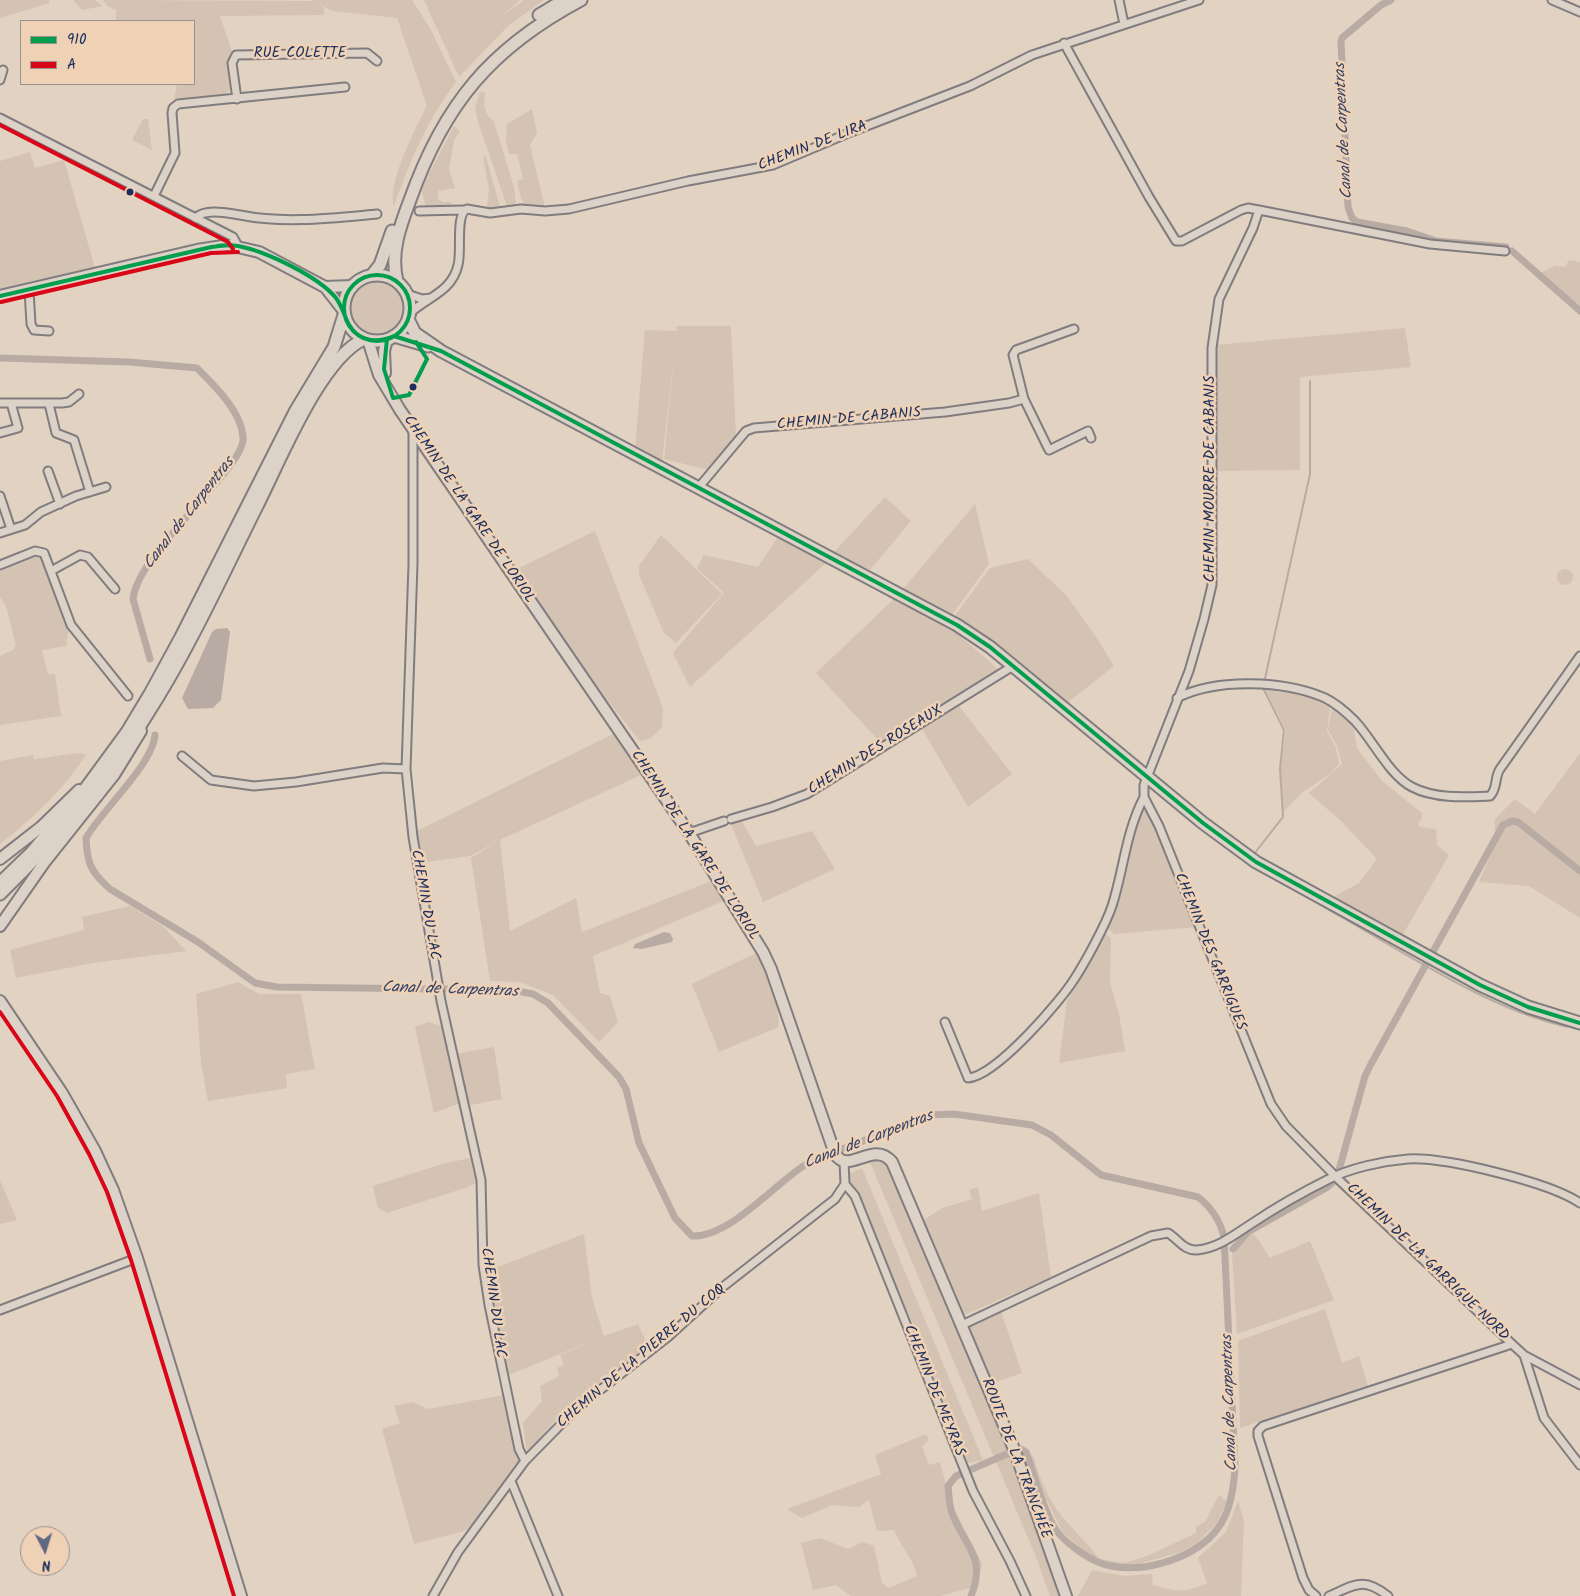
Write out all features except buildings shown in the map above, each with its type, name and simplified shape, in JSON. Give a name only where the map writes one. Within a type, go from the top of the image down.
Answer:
[{"type":"main road","points":[[372,275],[386,252],[418,158],[445,107],[479,65],[499,46],[543,12],[564,0]]},
{"type":"main road","points":[[397,281],[395,251],[408,206],[433,143],[452,110],[482,72],[525,34],[581,0]]},
{"type":"main road","points":[[0,883],[51,829],[108,758],[166,667],[296,410],[334,347],[343,316],[344,301],[352,286],[364,277],[372,275],[385,276],[397,281],[407,294],[409,316],[415,333],[441,351],[957,625],[990,647],[1230,844],[1256,862],[1480,985],[1528,1008],[1580,1023]]},
{"type":"main road","points":[[343,316],[349,327],[366,339]]},
{"type":"main road","points":[[390,338],[400,332],[409,316]]},
{"type":"main road","points":[[0,894],[33,862],[94,790],[151,710],[180,658],[310,400],[338,360],[353,345],[366,339],[390,338],[441,351]]},
{"type":"street","points":[[1119,0],[1124,24]]},
{"type":"street","name":"CHEMIN DE LIRA","points":[[419,211],[472,208],[499,212],[521,209],[545,211],[569,209],[688,181],[774,165],[851,132],[970,86],[1032,55],[1199,0]]},
{"type":"street","points":[[1552,0],[1580,12]]},
{"type":"street","points":[[1064,43],[1153,206],[1176,242],[1182,241],[1241,210],[1261,210],[1430,244],[1505,251]]},
{"type":"street","name":"RUE COLETTE","points":[[237,99],[232,63],[236,55],[367,53],[377,61]]},
{"type":"street","points":[[0,80],[3,70]]},
{"type":"street","points":[[154,196],[175,153],[173,108],[178,104],[345,87]]},
{"type":"street","points":[[0,118],[233,237],[238,241],[238,246]]},
{"type":"street","points":[[409,316],[445,289],[456,274],[460,254],[460,217],[463,210]]},
{"type":"street","name":"CHEMIN MOURRE DE CABANIS","points":[[1146,776],[1188,671],[1212,585],[1212,348],[1218,306],[1261,210]]},
{"type":"street","points":[[195,218],[209,213],[228,213],[262,218],[377,214]]},
{"type":"street","points":[[0,296],[210,247],[238,246],[259,252],[325,287],[352,286]]},
{"type":"street","points":[[325,287],[343,316]]},
{"type":"street","points":[[28,290],[31,324],[34,330],[48,331]]},
{"type":"street","points":[[407,294],[422,299],[431,298]]},
{"type":"street","points":[[1074,329],[1016,350],[1013,355],[1024,399],[1049,450],[1088,430],[1091,438]]},
{"type":"street","name":"CHEMIN DE LA GARE DE LORIOL","points":[[388,389],[383,357],[390,338]]},
{"type":"street","name":"CHEMIN DE LA GARE DE LORIOL","points":[[366,339],[380,375],[413,428],[610,721],[689,833],[763,952],[771,969],[834,1151],[844,1161]]},
{"type":"street","points":[[0,403],[49,404],[69,402],[79,394]]},
{"type":"street","name":"CHEMIN DE CABANIS","points":[[699,487],[746,432],[754,428],[945,412],[1009,403],[1024,399]]},
{"type":"street","points":[[0,434],[18,428],[11,404]]},
{"type":"street","points":[[49,404],[56,433],[74,440],[90,492]]},
{"type":"street","name":"CHEMIN DU LAC","points":[[413,428],[413,564],[406,769],[413,837],[439,988],[481,1180],[483,1265],[489,1305],[517,1440],[525,1462]]},
{"type":"street","points":[[48,471],[60,504]]},
{"type":"street","points":[[0,533],[25,525],[40,512],[106,487]]},
{"type":"street","points":[[0,496],[11,529]]},
{"type":"street","points":[[88,557],[93,549]]},
{"type":"street","points":[[0,565],[35,551],[44,553],[70,625],[128,696]]},
{"type":"street","points":[[51,571],[80,555],[88,557],[115,589]]},
{"type":"street","points":[[1176,698],[1189,692],[1212,687],[1270,684],[1317,695],[1327,699],[1354,720],[1398,775],[1410,786],[1439,795],[1490,796],[1496,787],[1496,775],[1580,656]]},
{"type":"street","name":"CHEMIN DES ROSEAUX","points":[[689,833],[772,808],[807,794],[1013,666]]},
{"type":"street","points":[[0,926],[44,863],[114,775],[135,744],[151,710]]},
{"type":"street","points":[[182,756],[211,780],[254,786],[296,782],[383,768],[406,769]]},
{"type":"street","points":[[0,858],[57,812],[108,758]]},
{"type":"street","points":[[945,1022],[968,1078],[997,1062],[1029,1035],[1075,979],[1112,907],[1122,858],[1135,815],[1144,797],[1146,776]]},
{"type":"street","name":"CHEMIN DES GARRIGUES","points":[[1144,797],[1159,826],[1271,1104],[1286,1126]]},
{"type":"street","points":[[0,1000],[57,1086],[91,1145],[116,1197],[138,1258],[241,1596]]},
{"type":"street","name":"CHEMIN DE LA GARRIGUE NORD","points":[[1286,1126],[1512,1344],[1524,1354],[1580,1385]]},
{"type":"street","points":[[845,1184],[844,1161],[858,1159],[870,1154],[883,1154],[892,1162],[961,1324],[1151,1236],[1168,1233],[1191,1250],[1227,1241],[1336,1176],[1389,1161],[1410,1159],[1435,1162],[1536,1183],[1580,1203]]},
{"type":"street","name":"CHEMIN DE LA PIERRE DU COQ","points":[[433,1596],[458,1552],[525,1462],[577,1408],[668,1338],[724,1286],[822,1210],[842,1192],[845,1184]]},
{"type":"street","name":"CHEMIN DE MEYRAS","points":[[845,1184],[854,1196],[980,1506],[1010,1560],[1026,1596]]},
{"type":"street","points":[[0,1310],[138,1258]]},
{"type":"street","name":"ROUTE DE LA TRANCHÉE","points":[[961,1324],[1015,1452],[1066,1596]]},
{"type":"street","points":[[1316,1596],[1309,1590],[1303,1578],[1258,1431],[1263,1426],[1512,1344]]},
{"type":"street","points":[[1524,1354],[1544,1418],[1580,1465]]},
{"type":"street","points":[[511,1481],[558,1596]]},
{"type":"street","points":[[1329,1596],[1364,1583],[1372,1584],[1388,1596]]},
{"type":"shaded area","points":[[0,0],[49,0],[50,3],[0,18]]},
{"type":"shaded area","points":[[73,0],[95,0],[103,6],[82,10]]},
{"type":"shaded area","points":[[103,0],[314,1],[324,8],[324,15],[220,16],[233,54],[228,61],[231,88],[225,94],[174,99],[177,85],[195,85],[195,20],[116,20],[116,10],[107,6]]},
{"type":"shaded area","points":[[311,0],[412,0],[431,30],[456,82],[436,111],[420,141],[394,206],[394,185],[398,171],[403,156],[427,106],[397,18],[332,11]]},
{"type":"shaded area","points":[[424,0],[520,0],[502,16],[524,0],[544,0],[508,26],[459,77]]},
{"type":"shaded area","points":[[480,92],[485,93],[485,109],[488,116],[494,122],[514,187],[516,205],[508,209],[478,122],[475,107]]},
{"type":"shaded area","points":[[532,109],[537,133],[530,145],[545,208],[525,205],[521,198],[517,181],[523,179],[517,154],[509,154],[506,143],[507,124]]},
{"type":"shaded area","points":[[143,119],[148,119],[152,150],[132,140]]},
{"type":"shaded area","points":[[454,126],[460,131],[454,140],[449,170],[455,188],[438,191],[438,199],[443,202],[451,202],[452,206],[426,207],[421,189]]},
{"type":"shaded area","points":[[30,152],[35,168],[64,160],[95,268],[0,291],[0,161]]},
{"type":"shaded area","points":[[483,156],[486,157],[501,210],[495,211],[487,208],[489,190]]},
{"type":"shaded area","points":[[1569,260],[1580,262],[1580,306],[1540,273],[1555,266],[1565,267]]},
{"type":"shaded area","points":[[377,279],[388,281],[397,287],[403,296],[405,307],[403,318],[397,327],[388,333],[377,335],[366,333],[357,327],[351,318],[349,307],[351,296],[357,287],[366,281]]},
{"type":"shaded area","points":[[677,326],[731,326],[736,436],[709,470],[664,459]]},
{"type":"shaded area","points":[[1405,328],[1411,367],[1300,377],[1300,470],[1215,471],[1215,345]]},
{"type":"shaded area","points":[[645,330],[677,331],[662,461],[635,448]]},
{"type":"shaded area","points":[[885,497],[911,521],[870,570],[834,552]]},
{"type":"shaded area","points":[[975,504],[989,564],[952,615],[902,590]]},
{"type":"shaded area","points":[[595,531],[663,708],[662,727],[650,739],[640,741],[570,654],[515,570]]},
{"type":"shaded area","points":[[661,535],[722,594],[676,643],[664,633],[639,575],[639,566]]},
{"type":"shaded area","points":[[778,537],[826,563],[690,687],[673,653],[724,593],[697,568],[704,555],[758,567]]},
{"type":"shaded area","points":[[36,553],[43,554],[69,627],[66,646],[42,650],[48,674],[55,674],[61,716],[0,725],[0,656],[13,650],[16,646],[6,606],[0,597],[0,567]]},
{"type":"shaded area","points":[[1028,559],[1066,595],[1114,666],[1067,703],[983,635],[953,618],[990,568]]},
{"type":"shaded area","points":[[1565,569],[1571,571],[1573,577],[1571,583],[1565,585],[1559,583],[1557,577],[1559,571]]},
{"type":"shaded area","points":[[896,597],[952,629],[998,669],[881,743],[816,673]]},
{"type":"shaded area","points":[[227,628],[230,632],[221,700],[213,708],[188,709],[182,698],[212,632],[216,629]]},
{"type":"shaded area","points":[[1265,689],[1299,694],[1330,708],[1327,731],[1336,748],[1339,764],[1330,774],[1303,792],[1283,812],[1280,768],[1286,730]]},
{"type":"shaded area","points":[[959,706],[1012,774],[968,807],[922,729]]},
{"type":"shaded area","points":[[1332,708],[1353,723],[1357,748],[1382,781],[1423,814],[1418,825],[1436,829],[1437,845],[1449,855],[1402,936],[1332,898],[1359,883],[1377,859],[1341,821],[1309,793],[1342,764],[1337,746],[1328,730]]},
{"type":"shaded area","points":[[613,734],[641,775],[502,839],[470,856],[420,863],[417,831]]},
{"type":"shaded area","points":[[79,753],[86,755],[57,792],[36,814],[0,844],[0,761],[33,755],[34,759]]},
{"type":"shaded area","points":[[1580,753],[1580,918],[1529,886],[1479,882],[1494,846],[1495,819],[1515,799],[1535,814]]},
{"type":"shaded area","points":[[1142,808],[1147,809],[1196,927],[1114,934],[1107,927],[1118,898],[1131,837]]},
{"type":"shaded area","points":[[741,820],[756,846],[812,831],[835,869],[763,902],[730,822]]},
{"type":"shaded area","points":[[500,840],[510,931],[576,898],[582,932],[714,880],[726,900],[593,956],[600,993],[610,996],[618,1022],[599,1042],[553,995],[520,982],[490,981],[471,858]]},
{"type":"shaded area","points":[[130,906],[164,927],[186,951],[93,963],[16,978],[10,950],[84,930],[82,917]]},
{"type":"shaded area","points":[[664,932],[670,933],[673,939],[672,942],[642,949],[633,948],[635,944]]},
{"type":"shaded area","points":[[1105,932],[1111,939],[1110,983],[1119,1014],[1125,1051],[1059,1063],[1067,1001]]},
{"type":"shaded area","points":[[758,952],[775,987],[779,1027],[719,1052],[692,984]]},
{"type":"shaded area","points":[[238,982],[259,994],[301,994],[315,1069],[286,1074],[287,1088],[208,1101],[201,1063],[196,994]]},
{"type":"shaded area","points":[[429,1022],[445,1028],[460,1103],[434,1113],[415,1027]]},
{"type":"shaded area","points":[[494,1047],[502,1099],[466,1106],[455,1054]]},
{"type":"shaded area","points":[[470,1158],[476,1183],[387,1213],[378,1208],[373,1186],[442,1164]]},
{"type":"shaded area","points":[[879,1158],[889,1168],[1013,1457],[1063,1596],[1050,1596],[1036,1557],[870,1162]]},
{"type":"shaded area","points":[[862,1168],[983,1460],[968,1463],[914,1326],[848,1183],[848,1174]]},
{"type":"shaded area","points":[[0,1180],[17,1220],[0,1224]]},
{"type":"shaded area","points":[[978,1187],[982,1211],[1039,1193],[1051,1277],[962,1316],[924,1227],[924,1220],[942,1208],[972,1199],[969,1190]]},
{"type":"shaded area","points":[[584,1234],[592,1298],[604,1336],[638,1324],[648,1346],[563,1411],[527,1454],[523,1423],[542,1401],[540,1386],[559,1376],[557,1368],[564,1365],[560,1355],[594,1340],[506,1376],[487,1271]]},
{"type":"shaded area","points":[[1251,1234],[1256,1236],[1270,1258],[1310,1241],[1334,1300],[1237,1334],[1232,1254]]},
{"type":"shaded area","points":[[1325,1309],[1342,1363],[1359,1356],[1368,1386],[1240,1428],[1238,1341]]},
{"type":"shaded area","points":[[1001,1311],[1022,1373],[990,1384],[965,1327]]},
{"type":"shaded area","points":[[504,1395],[520,1460],[517,1468],[473,1527],[414,1544],[382,1429],[400,1423],[394,1406],[412,1402],[428,1409]]},
{"type":"shaded area","points":[[926,1434],[929,1440],[922,1446],[929,1465],[940,1462],[951,1503],[982,1563],[977,1586],[940,1596],[851,1596],[836,1585],[813,1590],[801,1543],[820,1538],[848,1549],[863,1542],[874,1546],[882,1583],[889,1588],[917,1576],[913,1564],[894,1530],[877,1531],[869,1500],[859,1507],[832,1505],[802,1518],[787,1509],[881,1474],[875,1455]]},
{"type":"shaded area","points":[[1032,1453],[1050,1498],[1063,1517],[1099,1559],[1125,1563],[1147,1556],[1196,1533],[1196,1526],[1205,1522],[1219,1495],[1227,1501],[1217,1523],[1197,1543],[1178,1553],[1134,1565],[1110,1563],[1091,1558],[1062,1531],[1046,1499],[1030,1456]]},
{"type":"shaded area","points":[[1238,1501],[1244,1521],[1241,1596],[1078,1596],[1092,1570],[1124,1576],[1152,1574],[1153,1585],[1175,1590],[1193,1589],[1207,1583],[1198,1558],[1226,1532]]},
{"type":"waterway","name":"Canal de Carpentras","points":[[1391,0],[1381,5],[1342,38],[1341,41],[1348,207],[1352,218],[1357,222],[1407,231],[1436,241],[1506,247]]},
{"type":"waterway","name":"Canal de Carpentras","points":[[1512,251],[1580,311]]},
{"type":"waterway","name":"Canal de Carpentras","points":[[0,358],[129,362],[197,368],[226,399],[237,418],[243,437],[240,451],[211,489],[171,535],[139,579],[133,599],[150,659]]},
{"type":"waterway","points":[[1264,683],[1310,474],[1310,381]]},
{"type":"waterway","points":[[1254,854],[1283,817],[1280,768],[1284,730],[1263,688]]},
{"type":"waterway","name":"Canal de Carpentras","points":[[155,735],[152,747],[137,773],[86,838],[91,867],[110,889],[198,942],[255,983],[277,987],[511,990],[533,994],[548,1003],[619,1077],[626,1089],[639,1143],[675,1218],[692,1236],[707,1234],[723,1228],[811,1161],[930,1115],[954,1114],[1032,1125],[1051,1135],[1101,1175],[1198,1197],[1207,1206],[1218,1220],[1224,1237],[1235,1466],[1231,1498],[1226,1514],[1218,1528],[1209,1539],[1197,1548],[1169,1561],[1154,1565],[1125,1568],[1097,1562],[1083,1554],[1059,1534],[1049,1517],[1026,1452],[1021,1449],[1016,1450],[956,1476],[948,1486],[952,1513],[975,1561],[977,1571],[971,1596]]},
{"type":"waterway","name":"Canal de Carpentras","points":[[1339,1170],[1365,1076],[1503,825],[1512,821],[1518,822],[1580,871]]},
{"type":"waterway","points":[[1220,842],[1244,860]]},
{"type":"waterway","name":"Canal de Carpentras","points":[[1285,884],[1406,955],[1473,991],[1520,1012],[1568,1027]]},
{"type":"waterway","name":"Canal de Carpentras","points":[[1233,1249],[1248,1232],[1326,1188],[1333,1182]]},
{"type":"transit line","name":"A","points":[[0,125],[228,242],[233,249]]},
{"type":"transit line","name":"910","points":[[0,296],[207,248],[234,245],[276,259],[317,281],[336,298],[347,322],[362,337],[376,340],[394,336]]},
{"type":"transit line","name":"A","points":[[1,302],[211,253],[238,252]]},
{"type":"transit line","name":"910","points":[[371,275],[383,275],[395,280],[405,290],[410,302],[410,308],[408,321],[395,336],[383,341],[371,341],[359,336],[349,326],[344,314],[344,302],[349,290],[359,280],[371,275]]},
{"type":"transit line","name":"910","points":[[394,336],[441,351],[957,625],[990,647],[1203,823],[1256,862],[1480,985],[1528,1007],[1580,1023]]},
{"type":"transit line","name":"910","points":[[387,339],[384,369],[393,398]]},
{"type":"transit line","name":"910","points":[[393,398],[409,395],[427,359],[416,342]]},
{"type":"transit line","name":"A","points":[[0,1012],[57,1096],[89,1154],[107,1192],[131,1260],[234,1596]]}]
